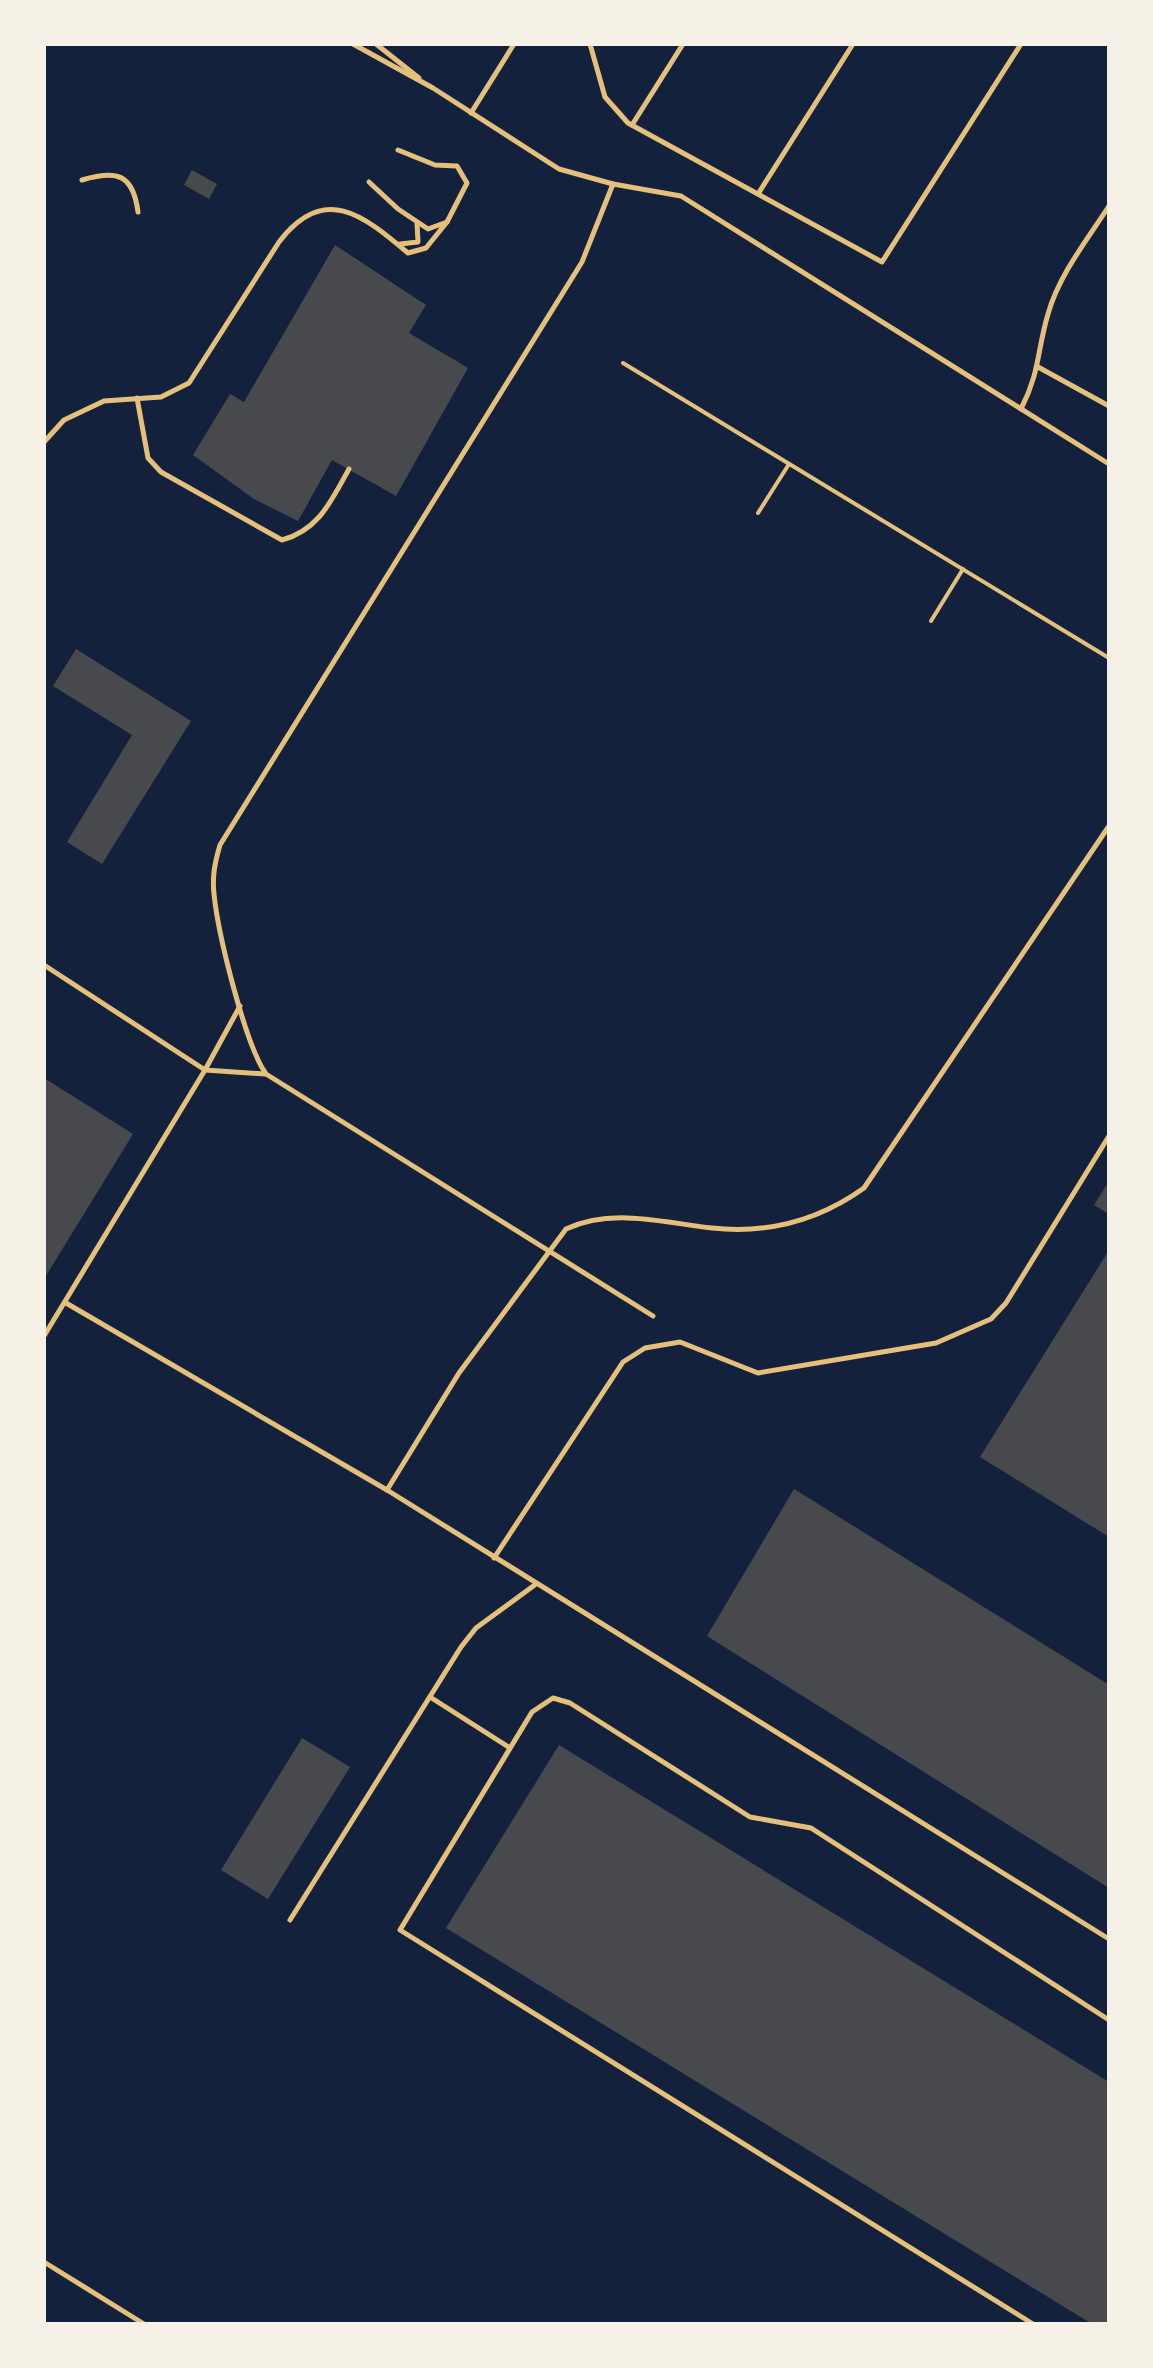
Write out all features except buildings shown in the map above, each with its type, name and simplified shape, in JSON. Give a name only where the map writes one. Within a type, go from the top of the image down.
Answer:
[{"type":"lane","points":[[353,44],[433,88]]},
{"type":"lane","points":[[376,44],[433,88],[559,169],[613,184],[681,196],[1109,464]]},
{"type":"lane","points":[[471,113],[514,44]]},
{"type":"lane","points":[[590,44],[605,97],[632,125],[882,262],[1021,44]]},
{"type":"lane","points":[[632,125],[683,44]]},
{"type":"lane","points":[[758,194],[853,44]]},
{"type":"lane","points":[[44,442],[64,420],[104,401],[175,393],[189,383],[296,220],[322,210],[345,211],[367,221],[408,253],[426,248],[447,222],[467,183],[457,166],[435,165],[398,150]]},
{"type":"lane","points":[[82,180],[107,173],[123,178],[135,190],[138,212]]},
{"type":"lane","points":[[369,182],[428,229],[447,222]]},
{"type":"lane","points":[[613,184],[582,262],[220,845],[213,867],[214,896],[252,1051],[266,1074],[653,1316]]},
{"type":"lane","points":[[1021,409],[1035,381],[1047,316],[1058,286],[1109,206]]},
{"type":"lane","points":[[396,243],[404,246],[418,242],[416,221]]},
{"type":"lane","points":[[1038,367],[1109,406]]},
{"type":"lane","points":[[137,398],[148,458],[161,472],[282,540],[304,534],[325,512],[349,469]]},
{"type":"lane","points":[[387,1490],[459,1373],[566,1229],[585,1220],[659,1220],[713,1228],[756,1230],[817,1216],[864,1188],[1109,826]]},
{"type":"lane","points":[[44,965],[205,1070],[266,1074]]},
{"type":"lane","points":[[44,1336],[205,1070],[240,1006]]},
{"type":"lane","points":[[494,1558],[623,1362],[645,1348],[680,1342],[758,1373],[936,1343],[991,1319],[1006,1303],[1109,1136]]},
{"type":"lane","points":[[66,1303],[387,1490],[1109,1939]]},
{"type":"lane","points":[[290,1920],[476,1628],[536,1584]]},
{"type":"lane","points":[[430,1697],[510,1748]]},
{"type":"lane","points":[[1033,2324],[400,1930],[532,1712],[553,1698],[570,1703],[750,1817],[811,1828],[1109,2020]]},
{"type":"lane","points":[[44,2262],[144,2324]]},
{"type":"path","points":[[623,363],[1109,658]]},
{"type":"path","points":[[758,513],[789,464]]},
{"type":"path","points":[[931,621],[963,569]]}]
